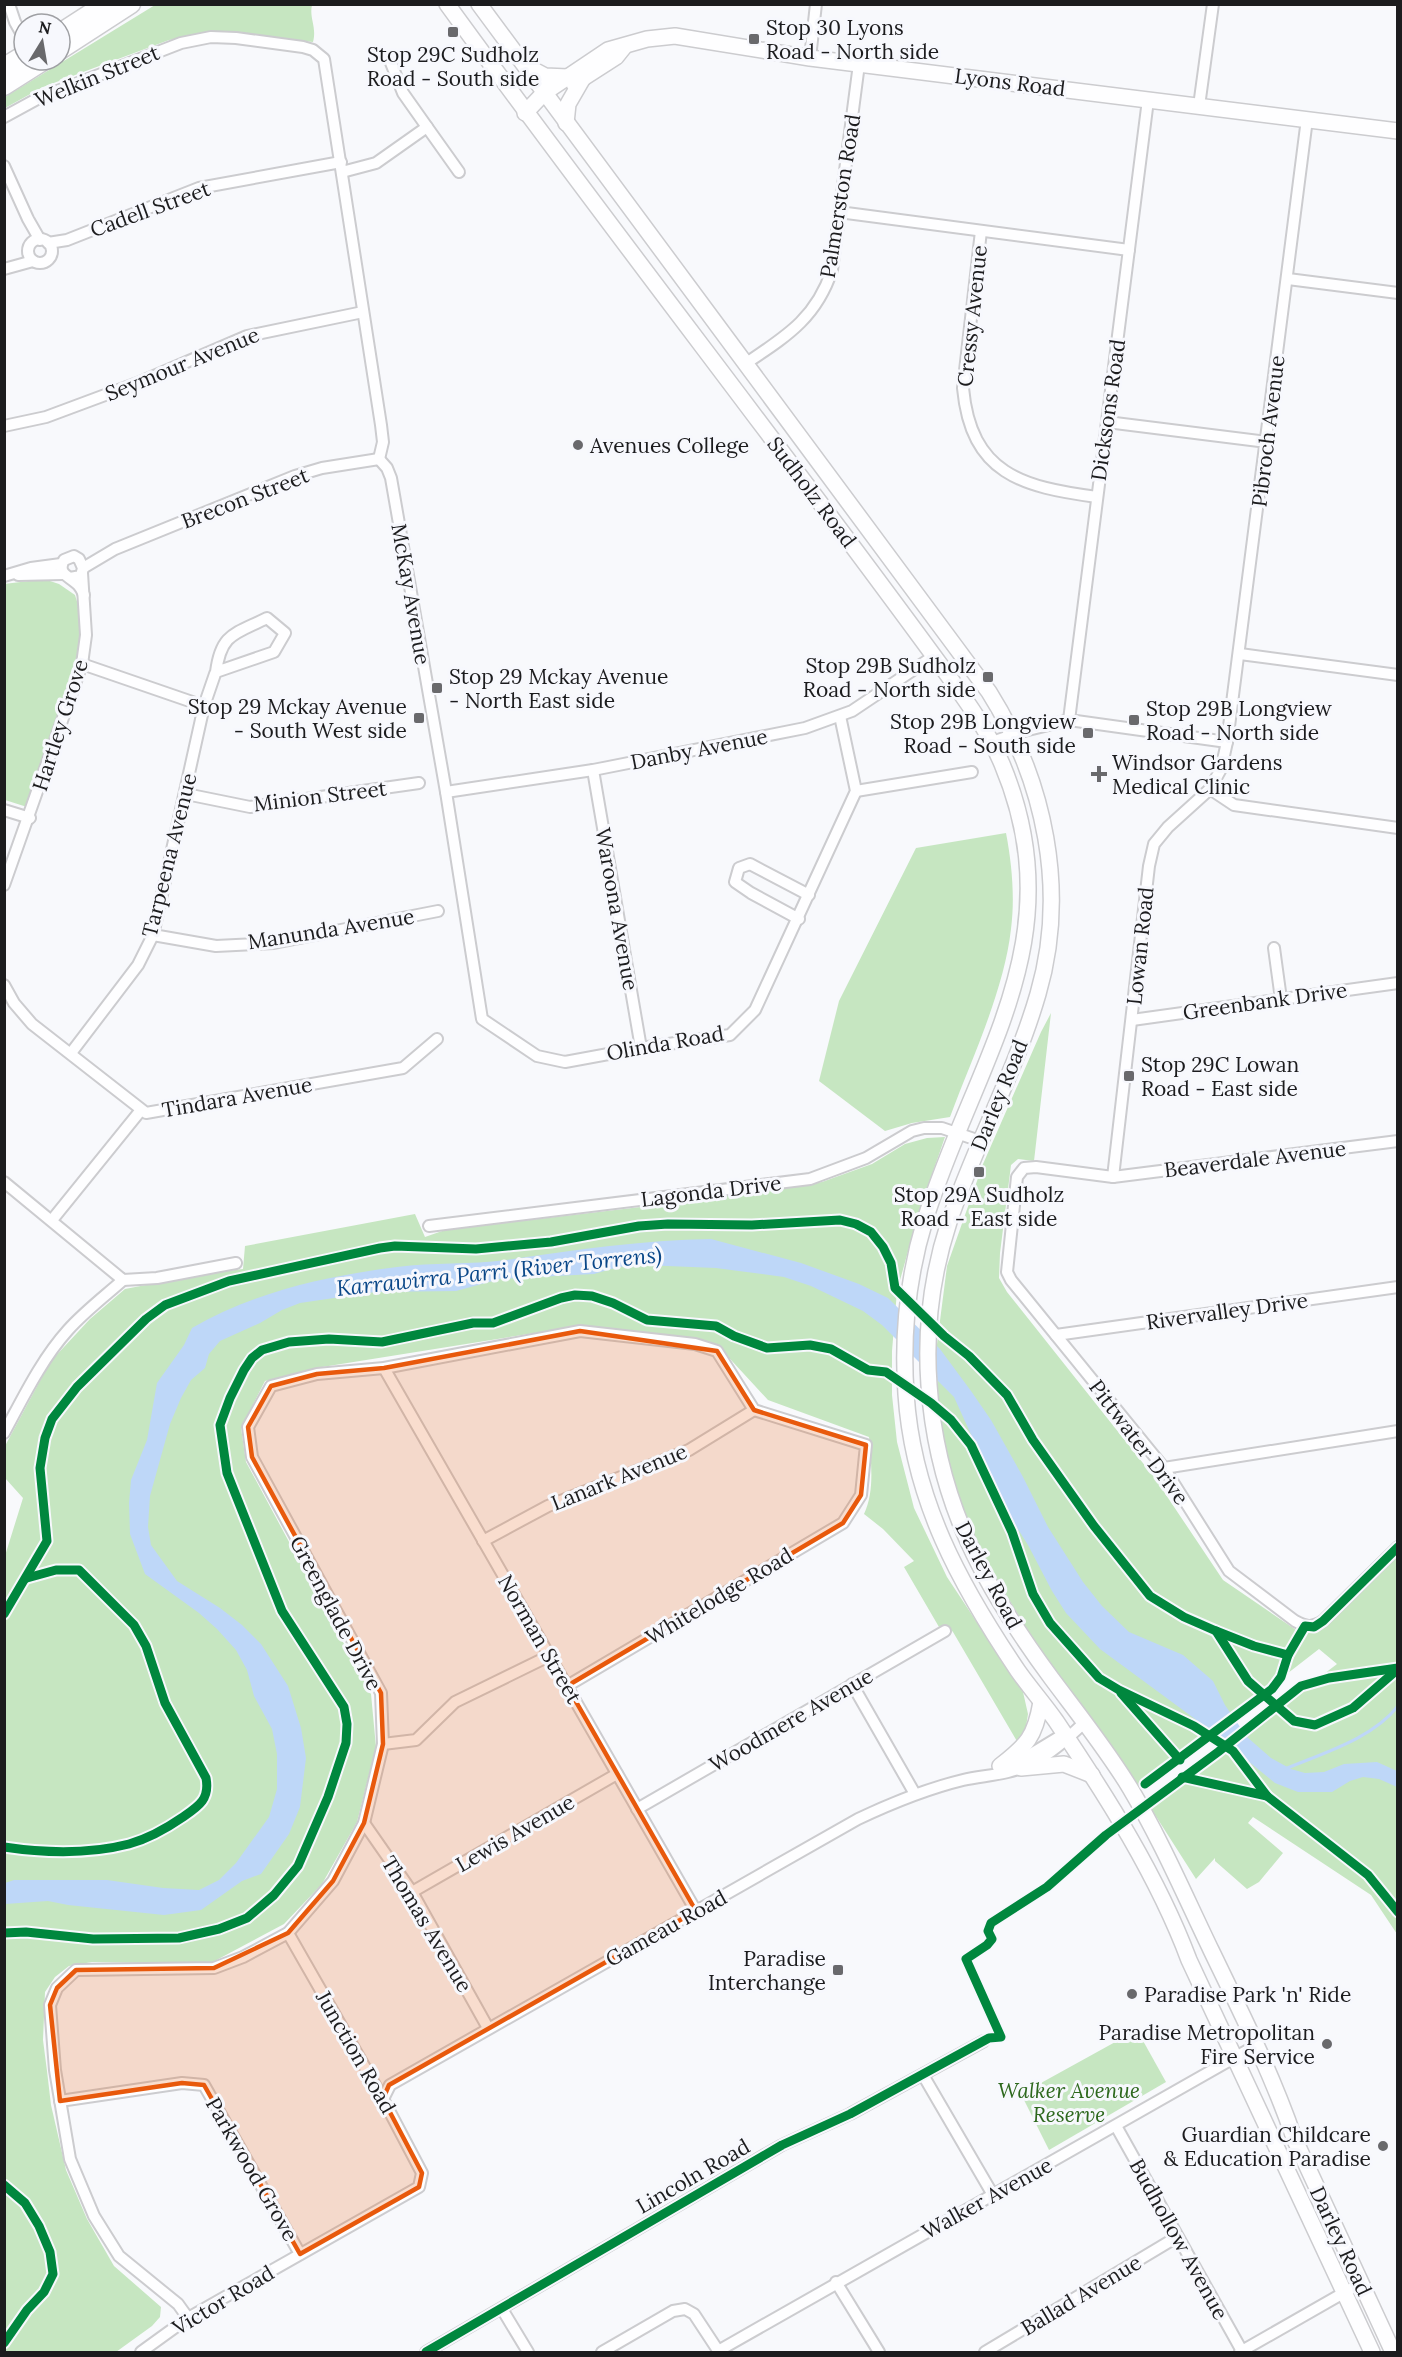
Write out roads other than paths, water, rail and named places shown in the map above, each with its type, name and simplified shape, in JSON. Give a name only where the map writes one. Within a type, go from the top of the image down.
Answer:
[{"type":"highway","points":[[72,25],[105,4]]},
{"type":"highway","points":[[72,42],[131,4]]},
{"type":"highway","points":[[4,86],[26,72]]},
{"type":"main road","name":"Sudholz Road","points":[[447,4],[525,113],[934,656],[975,713],[992,742]]},
{"type":"main road","name":"Sudholz Road","points":[[478,4],[989,692],[1013,734]]},
{"type":"main road","name":"Lyons Road","points":[[547,97],[567,77],[608,50],[646,39],[675,36],[810,58],[1398,131]]},
{"type":"main road","name":"Lyons Road","points":[[525,113],[547,97],[616,57],[625,46]]},
{"type":"main road","points":[[504,82],[523,65],[545,76],[567,77]]},
{"type":"main road","points":[[566,123],[568,104],[583,78]]},
{"type":"main road","points":[[784,455],[804,442]]},
{"type":"main road","points":[[934,656],[956,648]]},
{"type":"main road","name":"Darley Road","points":[[1013,734],[1029,773],[1045,830],[1051,885],[1050,927],[1038,996],[1020,1047],[980,1141],[948,1225],[931,1306],[928,1353],[932,1415],[944,1479],[970,1548],[1016,1627],[1130,1788],[1181,1886],[1256,2046],[1284,2108],[1294,2138],[1393,2352]]},
{"type":"main road","name":"Darley Road","points":[[992,742],[1009,781],[1023,834],[1028,870],[1028,914],[1022,958],[1011,1001],[925,1222],[910,1292],[906,1325],[906,1396],[918,1468],[941,1539],[970,1596],[1092,1775],[1128,1833],[1175,1923],[1189,1960],[1371,2352]]},
{"type":"main road","points":[[1000,1766],[1027,1744],[1041,1702]]},
{"type":"main road","points":[[1021,1768],[1064,1764],[1092,1775]]},
{"type":"street","points":[[810,58],[816,4]]},
{"type":"street","points":[[1200,106],[1213,4]]},
{"type":"street","name":"Welkin Street","points":[[4,117],[37,99],[181,43],[211,37],[247,39],[303,47],[320,54],[324,59],[342,167]]},
{"type":"street","points":[[391,63],[403,93],[459,172]]},
{"type":"street","name":"Palmerston Road","points":[[745,364],[796,328],[814,310],[828,284],[832,270],[859,64]]},
{"type":"street","name":"Dicksons Road","points":[[1069,720],[1148,100]]},
{"type":"street","name":"Pibroch Avenue","points":[[1227,742],[1288,279],[1306,119]]},
{"type":"street","name":"Cadell Street","points":[[4,269],[39,249],[199,188],[376,163],[427,127]]},
{"type":"street","points":[[4,166],[39,249]]},
{"type":"street","points":[[342,167],[381,425],[383,442],[379,459]]},
{"type":"street","points":[[840,212],[1129,250]]},
{"type":"street","name":"Cressy Avenue","points":[[981,231],[963,388],[965,412],[975,440],[993,462],[1019,480],[1049,490],[1097,497]]},
{"type":"street","points":[[1288,279],[1398,293]]},
{"type":"street","name":"Seymour Avenue","points":[[4,426],[46,417],[140,382],[247,336],[363,312]]},
{"type":"street","points":[[1107,422],[1267,442]]},
{"type":"street","name":"Brecon Street","points":[[82,566],[115,549],[295,476],[322,468],[379,459]]},
{"type":"street","name":"McKay Avenue","points":[[379,459],[387,468],[391,478],[446,792],[482,1019]]},
{"type":"street","points":[[10,575],[31,568],[65,572],[76,578],[82,566],[68,557],[65,572]]},
{"type":"street","name":"Hartley Grove","points":[[4,885],[30,818],[82,664],[86,635],[82,566]]},
{"type":"street","points":[[65,572],[84,595]]},
{"type":"street","name":"Tarpeena Avenue","points":[[71,1053],[138,965],[153,935],[204,706],[216,672],[219,651],[231,636],[267,618],[285,633],[274,652],[216,672]]},
{"type":"street","points":[[1240,654],[1398,675]]},
{"type":"street","name":"Danby Avenue","points":[[446,792],[593,770],[805,728],[840,716],[868,702],[934,656]]},
{"type":"street","points":[[82,664],[204,706]]},
{"type":"street","points":[[840,716],[856,791],[972,772]]},
{"type":"street","points":[[992,742],[1013,734],[1069,720],[1227,742]]},
{"type":"street","name":"Lowan Road","points":[[1113,1177],[1149,866],[1154,844],[1168,827],[1210,789],[1221,769],[1227,742]]},
{"type":"street","name":"Waroona Avenue","points":[[593,770],[641,1048]]},
{"type":"street","name":"Minion Street","points":[[186,794],[250,807],[419,783]]},
{"type":"street","points":[[1210,789],[1234,805],[1398,828]]},
{"type":"street","name":"Olinda Road","points":[[482,1019],[537,1056],[565,1062],[730,1035],[755,1010],[799,919],[856,791]]},
{"type":"street","name":"Hartley Grove","points":[[4,810],[30,818]]},
{"type":"street","points":[[799,919],[735,882],[739,867],[750,864],[809,895]]},
{"type":"street","name":"Manunda Avenue","points":[[153,935],[216,946],[274,943],[438,911]]},
{"type":"street","points":[[1274,948],[1281,999]]},
{"type":"street","name":"Greenbank Drive","points":[[1132,1020],[1398,982]]},
{"type":"street","name":"Tindara Avenue","points":[[4,985],[23,1015],[146,1113],[403,1068],[437,1039]]},
{"type":"street","points":[[52,1220],[141,1110]]},
{"type":"street","name":"Lagonda Drive","points":[[429,1226],[810,1179],[866,1158],[912,1131],[933,1126],[980,1141]]},
{"type":"street","name":"Beaverdale Avenue","points":[[1007,1272],[1017,1177],[1024,1168],[1036,1167],[1113,1177],[1398,1141]]},
{"type":"street","points":[[4,1182],[123,1280]]},
{"type":"street","points":[[4,1432],[34,1378],[68,1329],[123,1280],[158,1278],[236,1263]]},
{"type":"street","name":"Pittwater Drive","points":[[1007,1272],[1011,1280],[1164,1468],[1229,1571],[1305,1626],[1314,1627],[1323,1621],[1398,1547]]},
{"type":"street","name":"Rivervalley Drive","points":[[1056,1335],[1398,1287]]},
{"type":"street","name":"Greenglade Drive","points":[[188,2318],[178,2304],[119,2256],[94,2216],[70,2159],[60,2102],[50,2005],[57,1988],[76,1970],[214,1968],[243,1957],[288,1933],[333,1881],[364,1823],[382,1744],[381,1693],[252,1457],[249,1427],[271,1386],[316,1374],[384,1368],[580,1331],[695,1344],[717,1351],[754,1410]]},
{"type":"street","name":"Norman Street","points":[[384,1368],[696,1911]]},
{"type":"street","name":"Whitelodge Road","points":[[567,1686],[843,1523],[861,1496],[866,1445],[754,1410]]},
{"type":"street","name":"Lanark Avenue","points":[[483,1542],[548,1506],[689,1450],[754,1410]]},
{"type":"street","points":[[1164,1468],[1398,1431]]},
{"type":"street","name":"Woodmere Avenue","points":[[637,1809],[945,1631]]},
{"type":"street","points":[[382,1744],[416,1740],[455,1702],[549,1656]]},
{"type":"street","points":[[852,1684],[915,1794]]},
{"type":"street","name":"Gameau Road","points":[[383,2099],[389,2085],[858,1819],[915,1794],[964,1780],[1021,1768],[1042,1758],[1085,1722]]},
{"type":"street","name":"Gameau Road","points":[[964,1780],[1031,1754],[1065,1737]]},
{"type":"street","name":"Lewis Avenue","points":[[412,1892],[617,1774]]},
{"type":"street","name":"Thomas Avenue","points":[[364,1823],[412,1892],[488,2028]]},
{"type":"street","name":"Junction Road","points":[[288,1933],[383,2099],[422,2173]]},
{"type":"street","name":"Lincoln Road","points":[[426,2352],[782,2145],[850,2114],[984,2041]]},
{"type":"street","name":"Walker Avenue","points":[[718,2351],[836,2282],[1256,2046]]},
{"type":"street","points":[[923,2075],[993,2195]]},
{"type":"street","name":"Parkwood Grove","points":[[60,2102],[182,2084],[204,2085],[300,2254]]},
{"type":"street","name":"Budhollow Avenue","points":[[1116,2126],[1241,2352]]},
{"type":"street","name":"Victor Road","points":[[141,2352],[188,2318],[419,2187],[422,2173]]},
{"type":"street","name":"Ballad Avenue","points":[[985,2352],[1177,2237]]},
{"type":"street","points":[[836,2282],[879,2352]]},
{"type":"street","points":[[1241,2352],[1361,2283]]},
{"type":"street","points":[[502,2309],[528,2352]]},
{"type":"street","points":[[602,2352],[673,2311],[685,2309],[694,2314],[718,2351]]},
{"type":"water","name":"Karrawirra Parri (River Torrens)","points":[[711,1239],[801,1263],[859,1284],[888,1298],[940,1349],[971,1391],[991,1420],[1048,1527],[1083,1582],[1102,1606],[1129,1632],[1183,1655],[1213,1681],[1225,1705],[1247,1737],[1271,1758],[1291,1769],[1305,1773],[1324,1772],[1344,1764],[1377,1762],[1397,1771],[1397,1787],[1379,1779],[1363,1777],[1350,1781],[1332,1792],[1298,1792],[1275,1783],[1210,1730],[1100,1649],[1066,1613],[1052,1591],[1028,1545],[1004,1507],[954,1397],[882,1325],[863,1311],[811,1286],[784,1277],[716,1268],[643,1265],[618,1267],[594,1274],[500,1279],[456,1291],[375,1292],[300,1303],[220,1341],[209,1354],[205,1368],[191,1380],[170,1424],[150,1496],[148,1527],[151,1545],[177,1581],[220,1608],[261,1644],[288,1686],[301,1728],[306,1758],[300,1807],[289,1834],[261,1874],[242,1881],[201,1910],[164,1915],[48,1901],[5,1904],[5,1883],[14,1880],[107,1880],[163,1888],[199,1890],[219,1880],[236,1863],[269,1817],[277,1789],[277,1754],[272,1729],[254,1696],[247,1670],[236,1650],[217,1629],[145,1574],[130,1534],[131,1480],[147,1440],[157,1383],[184,1345],[192,1328],[216,1315],[265,1295],[344,1275],[411,1265],[492,1262],[634,1243]]},
{"type":"waterway","points":[[1285,1769],[1331,1751],[1361,1736],[1375,1728],[1398,1706]]},
{"type":"place","name":"Stop 29C Sudholz Road - South side","points":[[453,32]]},
{"type":"place","name":"Stop 30 Lyons Road - North side","points":[[754,39]]},
{"type":"place","name":"Avenues College","points":[[578,445]]},
{"type":"place","name":"Stop 29B Sudholz Road - North side","points":[[988,677]]},
{"type":"place","name":"Stop 29 Mckay Avenue - North East side","points":[[437,688]]},
{"type":"place","name":"Stop 29 Mckay Avenue - South West side","points":[[419,718]]},
{"type":"place","name":"Stop 29B Longview Road - North side","points":[[1134,720]]},
{"type":"place","name":"Stop 29B Longview Road - South side","points":[[1088,733]]},
{"type":"place","name":"Windsor Gardens Medical Clinic","points":[[1099,774]]},
{"type":"place","name":"Stop 29C Lowan Road - East side","points":[[1129,1076]]},
{"type":"place","name":"Stop 29A Sudholz Road - East side","points":[[979,1172]]},
{"type":"place","name":"Paradise Interchange","points":[[838,1970]]},
{"type":"place","name":"Paradise Park 'n' Ride","points":[[1132,1994]]},
{"type":"place","name":"Paradise Metropolitan Fire Service","points":[[1327,2044]]},
{"type":"place","name":"Guardian Childcare & Education Paradise","points":[[1383,2146]]},
{"type":"park label","name":"Walker Avenue Reserve","points":[[1069,2102]]}]
